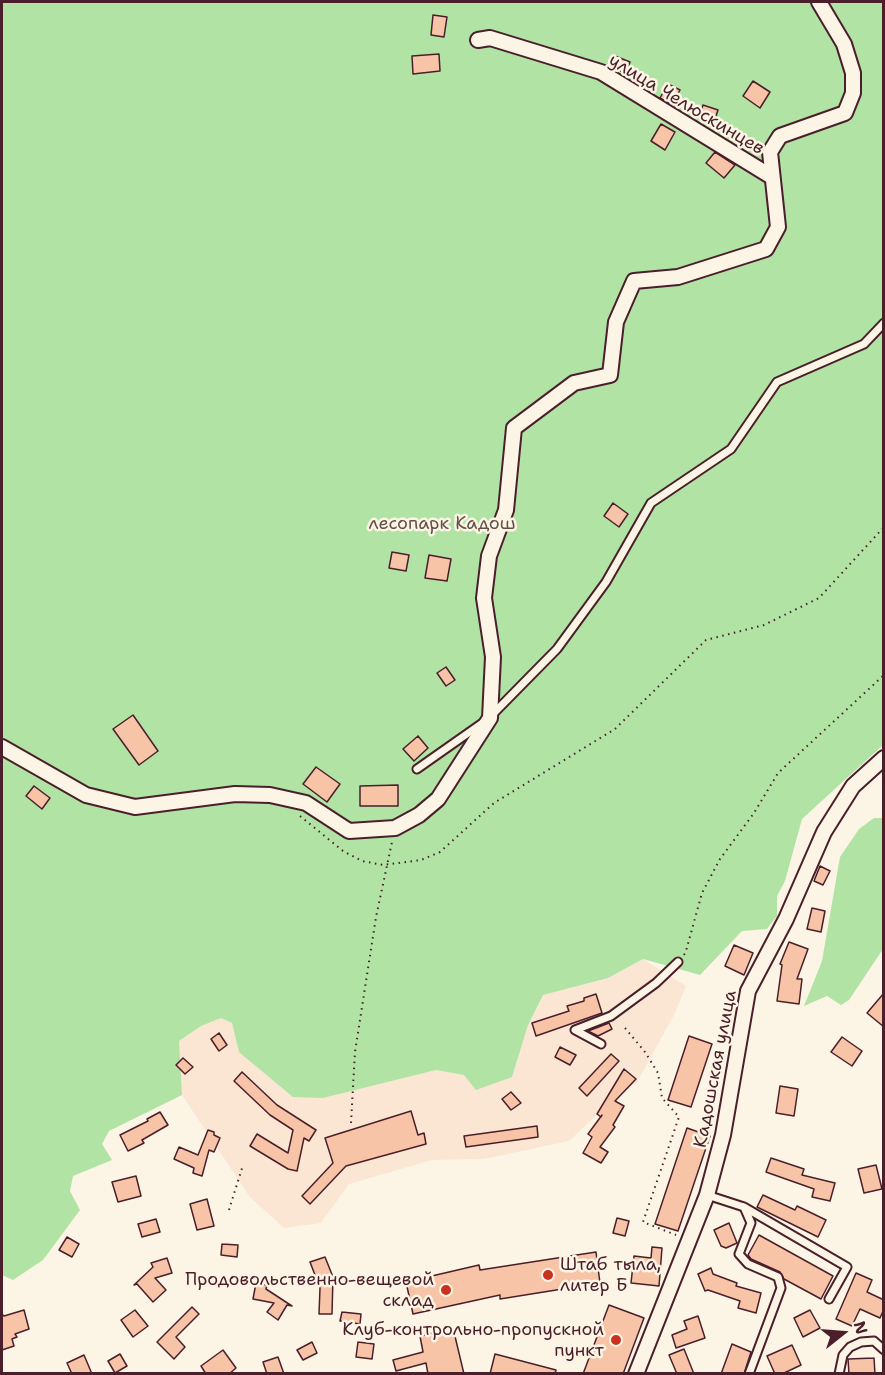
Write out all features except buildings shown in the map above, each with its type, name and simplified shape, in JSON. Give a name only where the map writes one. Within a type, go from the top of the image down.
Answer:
[{"type":"street","points":[[3,752],[86,795],[135,807],[235,794],[270,795],[306,803],[349,831],[395,828],[419,815],[438,799],[490,718],[493,657],[484,598],[489,556],[506,510],[514,428],[574,383],[610,375],[616,322],[634,281],[678,277],[766,249],[778,227],[770,152],[780,136],[844,113],[853,93],[853,73],[844,44],[819,2]]},
{"type":"street","name":"улица Челюскинцев","points":[[478,40],[490,38],[601,72],[772,177]]},
{"type":"street","name":"Кадошская улица","points":[[636,1374],[707,1195],[723,1135],[748,992],[786,919],[824,832],[853,786],[884,758]]},
{"type":"lane","points":[[417,769],[490,718],[557,649],[606,582],[651,503],[731,449],[777,382],[864,344],[884,323]]},
{"type":"lane","points":[[601,1044],[575,1030],[611,1016],[656,983],[678,962]]},
{"type":"lane","points":[[707,1195],[744,1207],[847,1268],[829,1299]]},
{"type":"lane","points":[[744,1207],[751,1223],[739,1254],[748,1264],[777,1278],[781,1288],[749,1374]]},
{"type":"lane","points":[[838,1374],[843,1355],[850,1347],[861,1342],[874,1341],[884,1350]]},
{"type":"path","points":[[294,800],[295,809],[301,817],[343,851],[362,861],[387,864],[421,860],[440,852],[494,803],[615,729],[705,640],[764,625],[819,598],[884,527]]},
{"type":"path","points":[[678,962],[686,951],[702,893],[720,859],[754,813],[778,773],[884,675]]},
{"type":"path","points":[[351,1123],[355,1052],[376,917],[395,828]]},
{"type":"path","points":[[625,1028],[645,1052],[658,1073],[662,1098],[680,1117],[643,1222],[689,1240]]},
{"type":"path","points":[[229,1210],[243,1165]]},
{"type":"shaded area","points":[[643,959],[686,986],[674,1015],[637,1082],[569,1141],[484,1159],[432,1160],[349,1184],[321,1223],[284,1228],[250,1197],[182,1095],[179,1041],[201,1026],[221,1018],[232,1023],[239,1052],[323,1098],[436,1070],[464,1075],[512,1077],[528,1025],[543,995],[608,978]]},
{"type":"green space","name":"лесопарк Кадош","points":[[2,2],[884,2],[883,745],[802,819],[785,881],[777,896],[777,916],[767,929],[742,931],[700,975],[643,959],[608,978],[543,995],[528,1025],[512,1077],[476,1090],[464,1075],[436,1070],[323,1098],[293,1097],[239,1052],[232,1023],[221,1018],[201,1026],[179,1041],[182,1095],[109,1131],[102,1144],[112,1160],[73,1176],[70,1191],[80,1210],[43,1260],[13,1280],[2,1275]]},
{"type":"green space","points":[[874,818],[883,818],[883,949],[849,1000],[841,1005],[827,996],[804,1006],[822,961],[840,857],[859,829]]},
{"type":"place","name":"Штаб тыла, литер Б","points":[[548,1275]]},
{"type":"place","name":"Продовольственно-вещевой склад","points":[[446,1290]]},
{"type":"place","name":"Клуб-контрольно-пропускной пункт","points":[[616,1340]]}]
